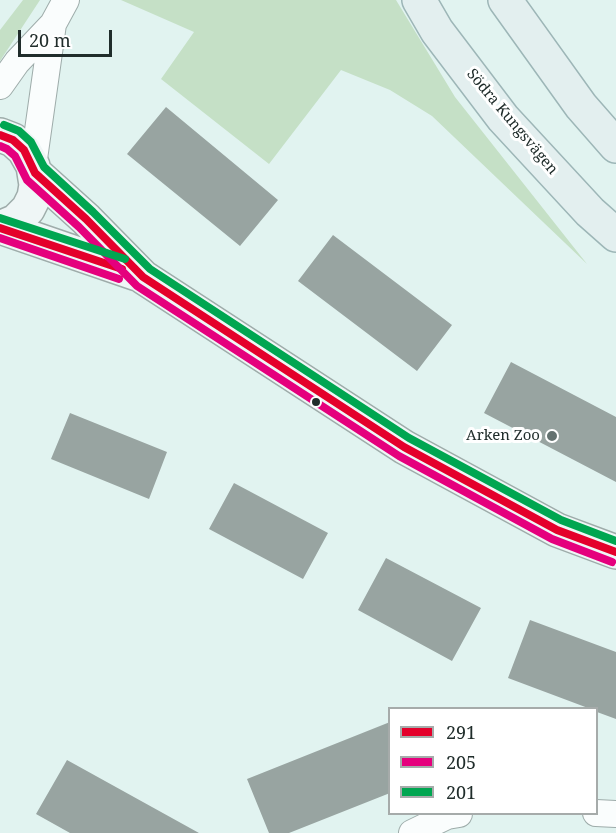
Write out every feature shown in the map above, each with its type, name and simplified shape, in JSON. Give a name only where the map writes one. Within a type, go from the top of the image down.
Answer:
[{"type":"main road","name":"Södra Kungsvägen","points":[[419,0],[437,31],[503,118],[590,212],[616,235]]},
{"type":"main road","points":[[505,0],[581,106],[616,146]]},
{"type":"street","points":[[0,86],[17,62],[53,24],[66,0]]},
{"type":"street","points":[[1,228],[16,221],[28,209],[34,197],[34,169],[53,24]]},
{"type":"street","points":[[0,135],[13,140],[24,150],[34,169],[143,276],[404,447],[557,530],[616,552]]},
{"type":"street","points":[[1,228],[143,276]]},
{"type":"street","points":[[598,813],[616,814]]},
{"type":"street","points":[[411,833],[451,815]]},
{"type":"green space","points":[[23,0],[40,0],[0,61],[0,30]]},
{"type":"green space","points":[[121,0],[396,0],[455,97],[587,264],[432,116],[390,90],[341,70],[269,164],[161,79],[194,32]]},
{"type":"building","points":[[166,107],[278,200],[240,246],[127,154]]},
{"type":"building","points":[[333,235],[452,325],[417,371],[298,281]]},
{"type":"building","points":[[511,362],[616,417],[616,482],[484,413]]},
{"type":"building","points":[[70,413],[167,452],[149,499],[51,459]]},
{"type":"building","points":[[234,483],[328,533],[303,579],[209,529]]},
{"type":"building","points":[[386,558],[481,608],[452,661],[358,610]]},
{"type":"building","points":[[530,620],[616,652],[616,719],[598,712],[598,707],[585,707],[508,678]]},
{"type":"building","points":[[388,723],[388,794],[289,833],[269,833],[247,779]]},
{"type":"building","points":[[67,760],[199,833],[70,833],[36,814]]},
{"type":"transit line","name":"201","points":[[4,125],[19,131],[31,142],[44,167],[150,269],[409,438],[561,520],[616,541]]},
{"type":"transit line","name":"291","points":[[0,135],[13,140],[24,150],[35,173],[86,219],[143,277],[404,447],[557,530],[616,552]]},
{"type":"transit line","name":"205","points":[[0,146],[15,156],[27,180],[79,227],[137,286],[399,456],[552,539],[612,562]]},
{"type":"transit line","name":"201","points":[[0,218],[125,259]]},
{"type":"transit line","name":"291","points":[[0,228],[122,269]]},
{"type":"transit line","name":"205","points":[[0,238],[119,279]]},
{"type":"place","name":"Arken Zoo","points":[[552,436]]}]
